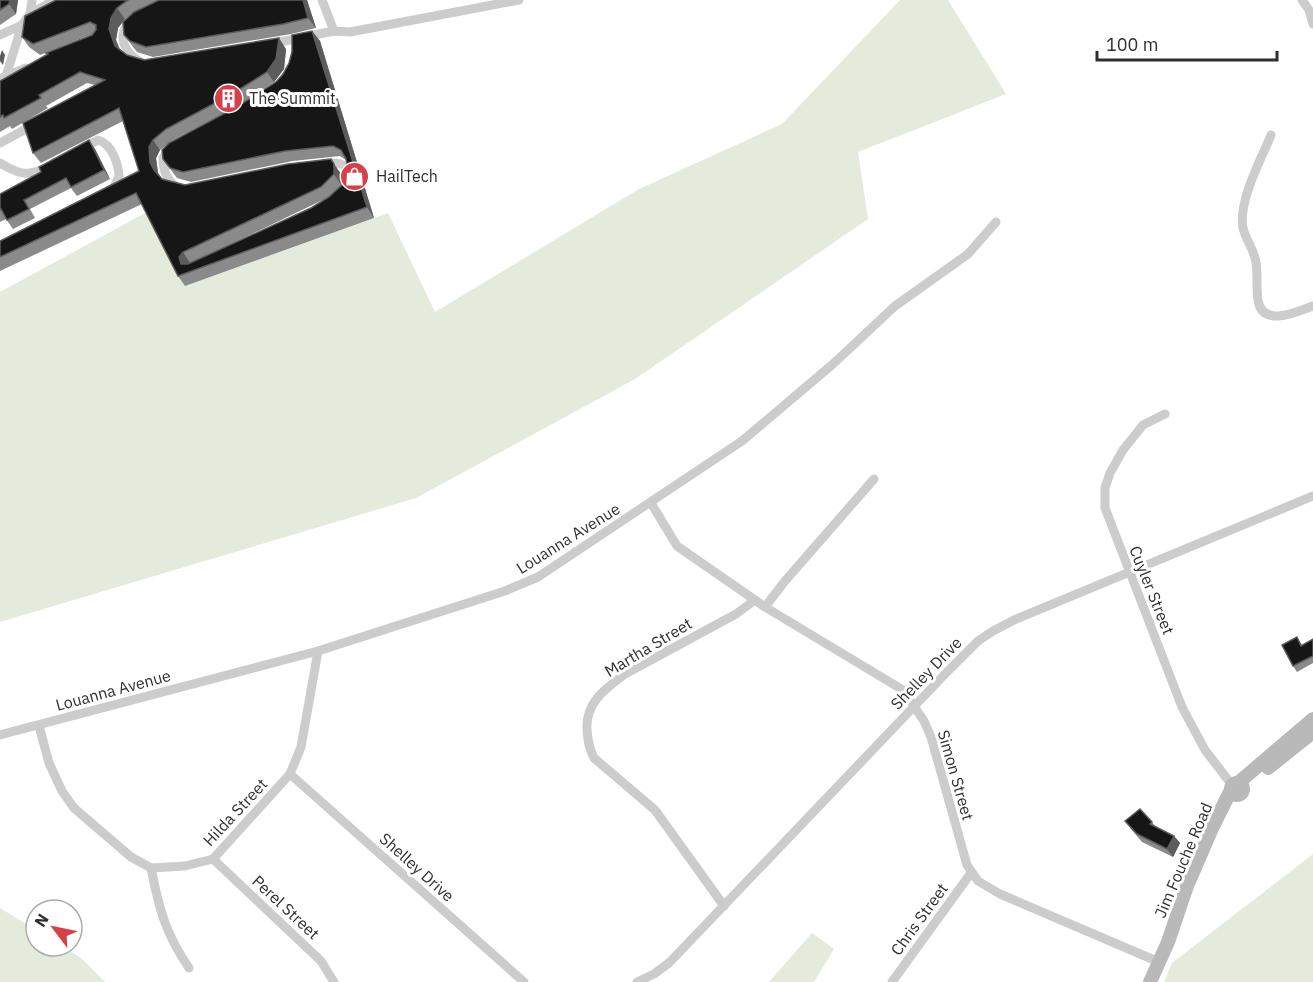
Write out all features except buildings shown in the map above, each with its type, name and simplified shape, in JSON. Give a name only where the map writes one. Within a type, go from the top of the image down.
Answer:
[{"type":"street","points":[[30,14],[32,0]]},
{"type":"street","points":[[3,78],[22,25],[30,14],[48,4],[49,0]]},
{"type":"street","points":[[322,0],[334,31]]},
{"type":"street","points":[[259,46],[293,45],[334,31],[350,32],[519,0]]},
{"type":"street","points":[[1302,0],[1309,10],[1313,24]]},
{"type":"street","points":[[137,17],[127,24],[123,32],[123,42],[130,56],[153,64]]},
{"type":"street","points":[[0,35],[22,25]]},
{"type":"street","points":[[3,78],[36,64]]},
{"type":"street","points":[[0,143],[41,120]]},
{"type":"street","points":[[1271,135],[1244,209],[1244,228],[1256,262],[1258,303],[1262,310],[1276,317],[1313,306]]},
{"type":"street","points":[[0,164],[24,174],[37,173],[98,140],[103,141],[111,151],[119,176],[114,187],[102,194]]},
{"type":"street","points":[[181,143],[166,153],[163,164],[165,173],[172,184],[178,188],[191,189]]},
{"type":"street","points":[[313,165],[331,162],[344,165],[349,183],[347,190],[341,195]]},
{"type":"street","name":"Louanna Avenue","points":[[0,735],[318,651],[520,586],[538,577],[742,441],[833,364],[896,306],[968,254],[996,222]]},
{"type":"street","name":"Cuyler Street","points":[[1165,414],[1143,425],[1135,433],[1110,473],[1105,488],[1105,508],[1190,723],[1205,750],[1236,789]]},
{"type":"street","points":[[765,607],[785,580],[874,479]]},
{"type":"street","name":"Shelley Drive","points":[[636,982],[663,969],[970,649],[993,631],[1046,606],[1313,496]]},
{"type":"street","name":"Simon Street","points":[[651,503],[677,546],[765,607],[903,690],[915,706],[931,737],[963,853],[971,873]]},
{"type":"street","name":"Martha Street","points":[[724,906],[655,810],[594,758],[590,750],[587,726],[589,709],[611,685],[633,670],[736,614],[755,600]]},
{"type":"street","name":"Hilda Street","points":[[151,868],[185,866],[213,859],[290,774],[301,747],[318,651]]},
{"type":"street","name":"Jim Fouche Road","points":[[1150,982],[1236,789],[1264,766],[1313,719]]},
{"type":"street","points":[[39,726],[53,772],[74,808],[131,856],[151,868],[160,913],[177,951],[189,968]]},
{"type":"street","name":"Jim Fouche Road","points":[[1264,766],[1313,732]]},
{"type":"street","name":"Shelley Drive","points":[[290,774],[524,982]]},
{"type":"street","name":"Perel Street","points":[[213,859],[321,961],[334,982]]},
{"type":"street","points":[[971,873],[986,888],[1159,962]]},
{"type":"street","name":"Chris Street","points":[[892,982],[971,873]]},
{"type":"shaded area","points":[[900,0],[948,0],[1006,94],[858,152],[868,219],[635,379],[416,498],[0,622],[0,292],[147,212],[185,286],[388,213],[435,312],[639,189],[782,124]]},
{"type":"shaded area","points":[[1313,854],[1313,982],[1164,982],[1172,963]]},
{"type":"shaded area","points":[[0,908],[24,923],[24,958],[81,958],[105,982],[0,982]]},
{"type":"shaded area","points":[[812,933],[834,949],[814,982],[769,982]]},
{"type":"place","name":"The Summit","points":[[228,98]]},
{"type":"place","name":"HailTech","points":[[355,176]]}]
